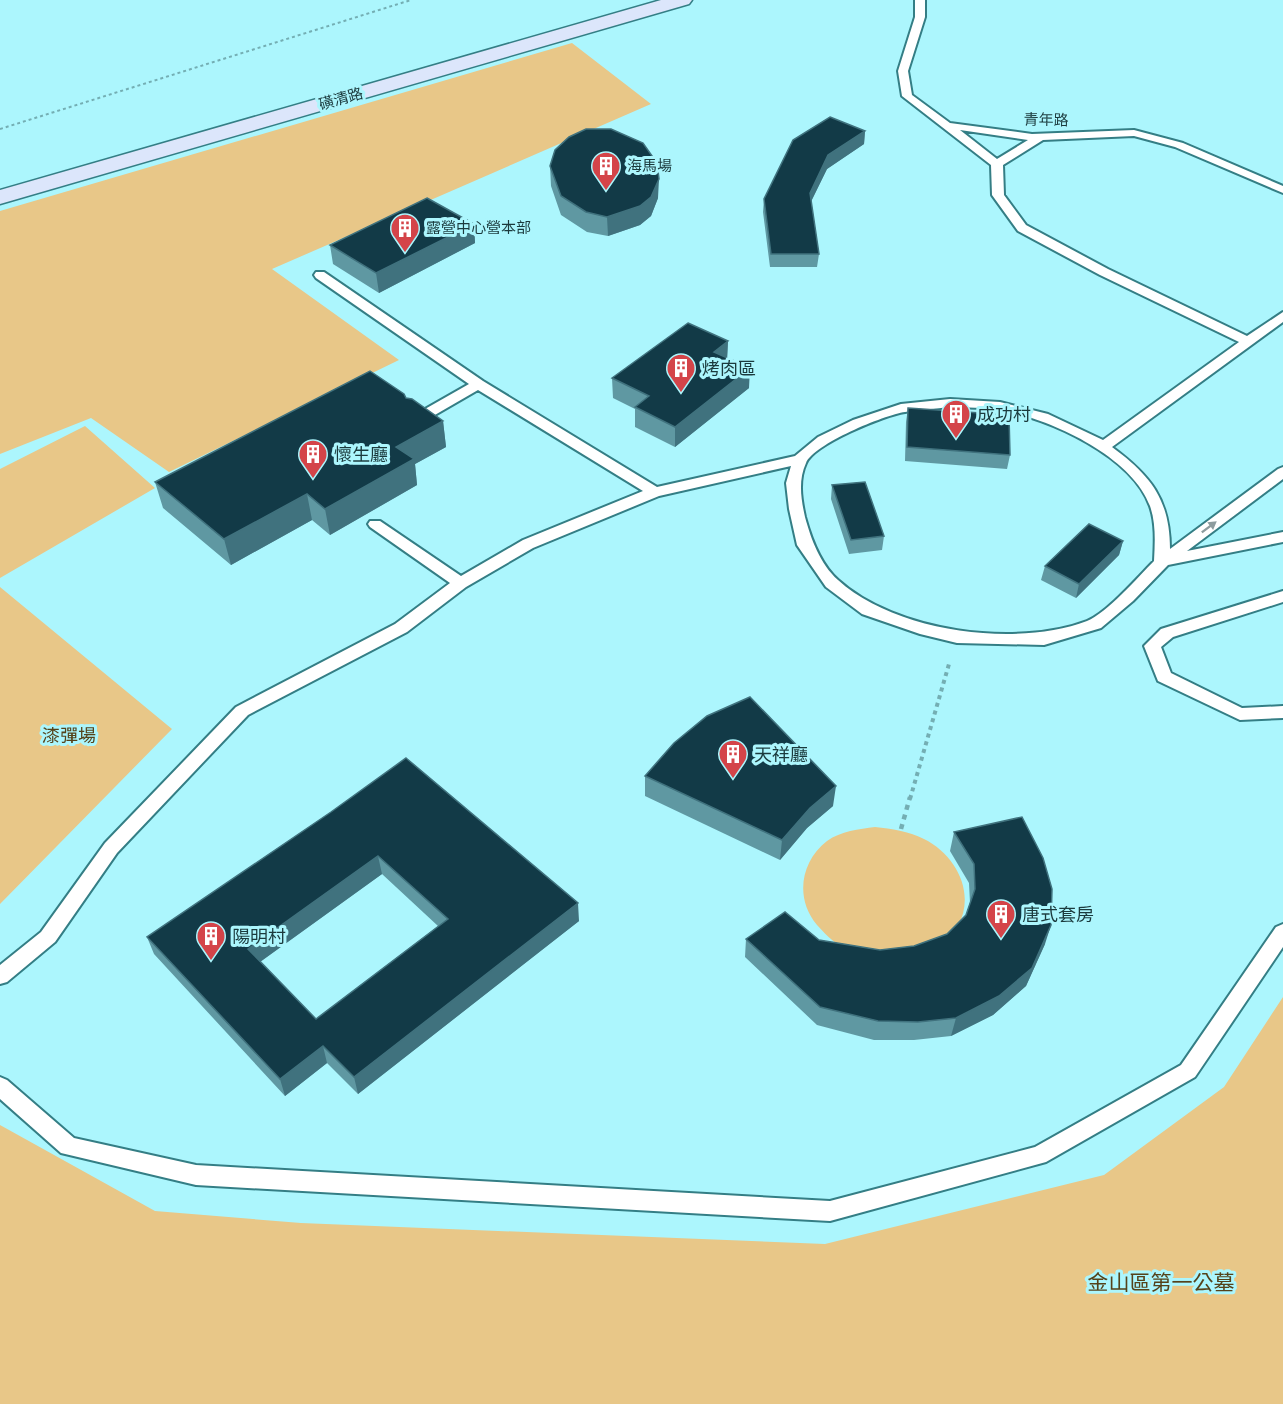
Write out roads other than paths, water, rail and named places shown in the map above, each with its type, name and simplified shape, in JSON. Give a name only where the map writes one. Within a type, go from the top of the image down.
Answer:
[{"type":"street","name":"磺清路","points":[[0,197],[682,0]]},
{"type":"lane","name":"青年路","points":[[920,0],[920,17],[903,71],[907,96],[950,126],[1040,137],[1134,133],[1179,145],[1283,190]]},
{"type":"lane","points":[[950,126],[997,164],[998,195],[1023,228],[1104,272],[1249,342]]},
{"type":"lane","points":[[997,164],[1040,137]]},
{"type":"lane","points":[[320,275],[478,384],[655,492]]},
{"type":"lane","points":[[1104,446],[1283,316]]},
{"type":"lane","points":[[416,420],[478,384]]},
{"type":"lane","points":[[0,976],[48,937],[111,848],[242,711],[401,628],[461,583],[528,544],[655,492],[800,459],[823,440],[858,423],[901,408],[950,403],[1000,406],[1050,419],[1104,446],[1128,467],[1154,499],[1163,533],[1162,562]]},
{"type":"lane","points":[[800,459],[793,483],[795,508],[805,544],[831,584],[868,610],[926,630],[957,637],[1044,639],[1095,624],[1128,597],[1162,562],[1283,471]]},
{"type":"lane","points":[[375,524],[461,583]]},
{"type":"lane","points":[[1162,562],[1283,537]]},
{"type":"lane","points":[[1283,596],[1167,633],[1152,646],[1164,677],[1240,714],[1283,712]]},
{"type":"lane","points":[[0,1086],[68,1146],[196,1175],[830,1211],[1040,1155],[1188,1071],[1283,932]]},
{"type":"place","name":"海馬場","points":[[606,192]]},
{"type":"place","name":"露營中心營本部","points":[[405,254]]},
{"type":"place","name":"烤肉區","points":[[681,394]]},
{"type":"place","name":"成功村","points":[[956,440]]},
{"type":"place","name":"懷生廳","points":[[313,480]]},
{"type":"place","name":"天祥廳","points":[[733,780]]},
{"type":"place","name":"唐式套房","points":[[1001,940]]},
{"type":"place","name":"陽明村","points":[[211,962]]},
{"type":"park label","name":"漆彈場","points":[[69,735]]},
{"type":"park label","name":"金山區第一公墓","points":[[1161,1283]]}]
